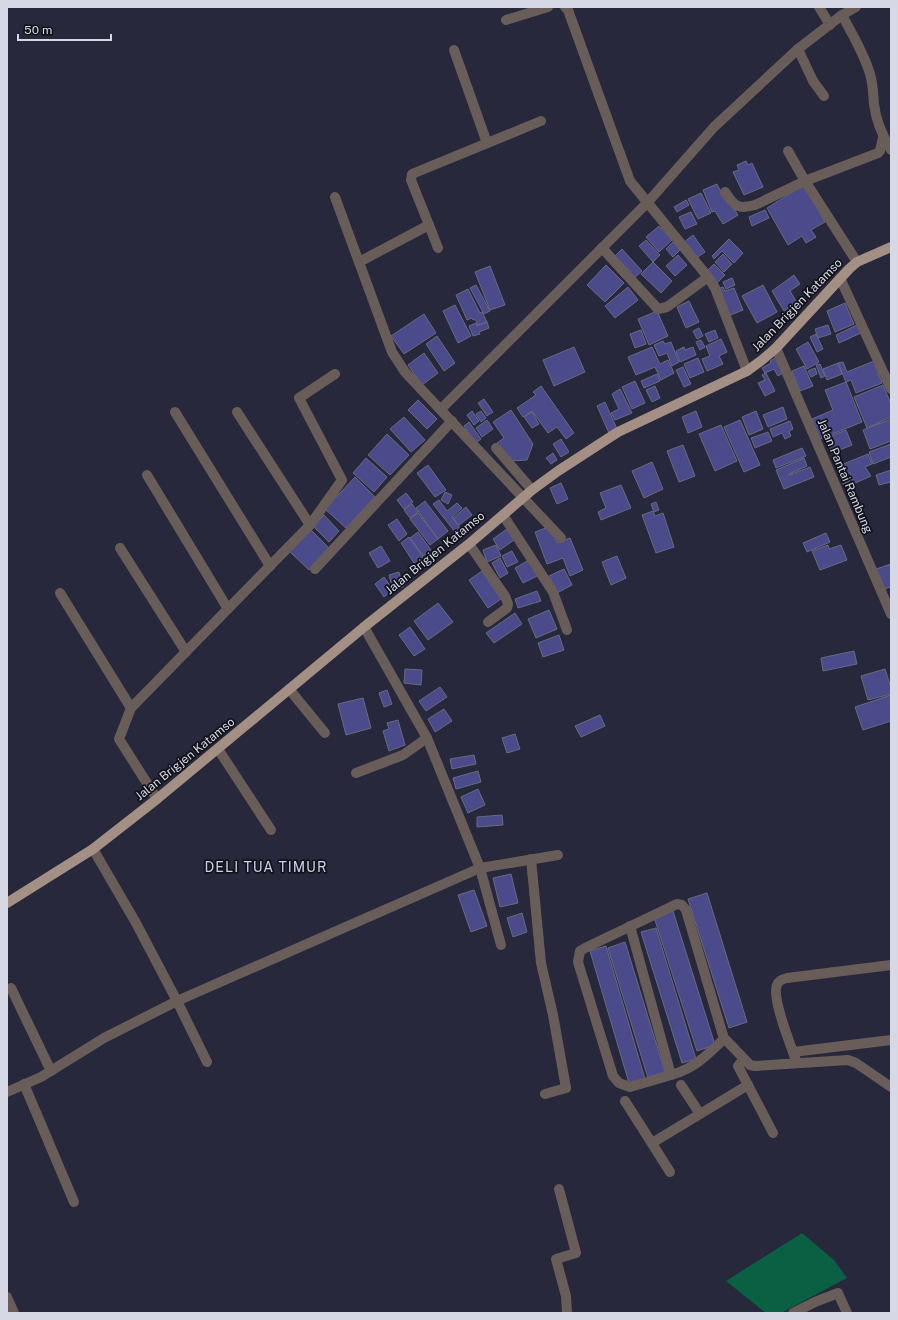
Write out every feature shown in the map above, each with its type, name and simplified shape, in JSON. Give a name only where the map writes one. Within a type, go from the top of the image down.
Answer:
[{"type":"main road","name":"Jalan Brigjen Katamso","points":[[7,903],[93,849],[158,799],[364,627],[470,544],[532,490],[558,470],[618,432],[747,371],[776,348],[840,278],[857,262],[891,247]]},
{"type":"street","points":[[506,20],[548,7]]},
{"type":"street","points":[[565,7],[568,10],[630,181],[716,288],[747,371]]},
{"type":"street","points":[[819,7],[830,25]]},
{"type":"street","points":[[441,409],[648,202],[714,127],[798,49],[856,7]]},
{"type":"street","points":[[842,16],[864,58],[870,74],[874,105],[879,125],[883,137],[891,150]]},
{"type":"street","points":[[798,49],[813,81],[824,96]]},
{"type":"street","points":[[454,50],[487,143]]},
{"type":"street","points":[[438,248],[410,180],[411,176],[415,172],[541,121]]},
{"type":"street","points":[[725,192],[734,205],[740,208],[755,205],[805,181],[878,153],[880,151],[883,137]]},
{"type":"street","points":[[788,151],[805,181],[857,262]]},
{"type":"street","points":[[335,197],[392,352],[405,372],[561,538]]},
{"type":"street","points":[[359,262],[429,226]]},
{"type":"street","points":[[602,248],[658,309],[666,307],[708,277]]},
{"type":"street","points":[[840,278],[891,390]]},
{"type":"street","name":"Jalan Pantai Rambung","points":[[776,348],[891,614]]},
{"type":"street","points":[[158,799],[119,739],[131,708],[310,526],[342,480],[299,398],[335,374]]},
{"type":"street","points":[[175,412],[270,566]]},
{"type":"street","points":[[237,412],[310,526]]},
{"type":"street","points":[[315,569],[452,421]]},
{"type":"street","points":[[496,448],[532,490]]},
{"type":"street","points":[[146,475],[228,609]]},
{"type":"street","points":[[503,515],[553,592],[566,630]]},
{"type":"street","points":[[470,544],[505,596],[508,604],[507,608],[488,622]]},
{"type":"street","points":[[120,548],[186,652]]},
{"type":"street","points":[[60,592],[131,708]]},
{"type":"street","points":[[364,627],[427,738],[480,868],[501,945]]},
{"type":"street","points":[[290,689],[325,733]]},
{"type":"street","points":[[356,773],[404,755],[427,738]]},
{"type":"street","points":[[218,750],[271,830]]},
{"type":"street","points":[[93,849],[136,923],[177,1001],[206,1062]]},
{"type":"street","points":[[7,1092],[51,1071],[104,1038],[177,1001],[480,868],[558,855]]},
{"type":"street","points":[[531,859],[541,963],[553,1015],[566,1088],[545,1094]]},
{"type":"street","points":[[725,1039],[691,1068],[630,1087],[619,1083],[612,1076],[580,970],[578,962],[580,951],[667,908],[677,904],[682,905],[686,910],[725,1039],[750,1065],[755,1066],[848,1060],[856,1063],[891,1087]]},
{"type":"street","points":[[630,926],[671,1075]]},
{"type":"street","points":[[797,1063],[776,998],[776,985],[780,981],[787,978],[891,965]]},
{"type":"street","points":[[11,988],[51,1071]]},
{"type":"street","points":[[793,1052],[891,1040]]},
{"type":"street","points":[[744,1059],[738,1066],[773,1133]]},
{"type":"street","points":[[24,1084],[74,1202]]},
{"type":"street","points":[[681,1085],[700,1114]]},
{"type":"street","points":[[652,1143],[748,1085]]},
{"type":"street","points":[[625,1101],[670,1172]]},
{"type":"street","points":[[559,1189],[576,1253],[556,1259],[566,1296],[567,1313]]},
{"type":"street","points":[[793,1313],[838,1293],[847,1313]]},
{"type":"street","points":[[7,1297],[14,1313]]},
{"type":"green space","points":[[802,1233],[834,1260],[847,1278],[781,1313],[766,1313],[726,1281]]},
{"type":"building","points":[[746,161],[748,165],[752,163],[763,187],[744,195],[733,172],[739,170],[737,165]]},
{"type":"building","points":[[717,184],[738,215],[723,224],[715,211],[712,212],[703,190]]},
{"type":"building","points":[[804,185],[825,222],[811,230],[816,237],[806,243],[802,236],[788,245],[767,208]]},
{"type":"building","points":[[701,193],[711,213],[698,219],[688,199]]},
{"type":"building","points":[[686,200],[689,205],[677,212],[674,207]]},
{"type":"building","points":[[765,210],[769,218],[752,226],[749,217]]},
{"type":"building","points":[[691,212],[697,224],[685,229],[679,217]]},
{"type":"building","points":[[659,226],[672,240],[659,252],[646,237]]},
{"type":"building","points":[[693,235],[705,252],[695,259],[683,243]]},
{"type":"building","points":[[729,239],[743,253],[734,263],[722,251],[714,259],[712,256]]},
{"type":"building","points":[[646,240],[660,255],[653,262],[639,246]]},
{"type":"building","points":[[673,242],[680,250],[673,257],[666,249]]},
{"type":"building","points":[[622,249],[642,271],[634,278],[615,256]]},
{"type":"building","points":[[723,254],[732,264],[724,272],[715,262]]},
{"type":"building","points":[[678,255],[687,265],[675,276],[666,266]]},
{"type":"building","points":[[653,262],[672,281],[661,293],[641,274]]},
{"type":"building","points":[[714,264],[725,275],[717,283],[706,272]]},
{"type":"building","points":[[606,265],[624,283],[605,302],[587,285]]},
{"type":"building","points":[[490,266],[505,305],[490,310],[475,272]]},
{"type":"building","points":[[794,275],[800,284],[790,291],[797,303],[784,311],[772,291]]},
{"type":"building","points":[[732,278],[735,285],[726,289],[723,282]]},
{"type":"building","points":[[476,285],[490,311],[484,314],[470,288]]},
{"type":"building","points":[[763,285],[777,312],[757,323],[742,296]]},
{"type":"building","points":[[628,287],[638,300],[615,318],[605,306]]},
{"type":"building","points":[[723,287],[725,291],[734,288],[743,310],[728,316],[717,289]]},
{"type":"building","points":[[468,289],[480,313],[482,312],[487,322],[478,325],[475,319],[473,320],[472,318],[467,320],[456,295]]},
{"type":"building","points":[[689,301],[699,322],[686,328],[677,307]]},
{"type":"building","points":[[845,303],[854,324],[835,332],[827,311]]},
{"type":"building","points":[[455,305],[471,336],[458,343],[443,311]]},
{"type":"building","points":[[657,311],[668,336],[649,345],[638,319]]},
{"type":"building","points":[[424,314],[436,333],[404,354],[391,336]]},
{"type":"building","points":[[487,322],[489,328],[479,332],[480,334],[473,336],[469,326],[476,323],[477,326]]},
{"type":"building","points":[[828,325],[831,334],[818,338],[815,329]]},
{"type":"building","points":[[857,325],[861,333],[839,343],[836,335]]},
{"type":"building","points":[[699,328],[703,336],[697,339],[693,331]]},
{"type":"building","points":[[641,330],[646,344],[635,348],[630,334]]},
{"type":"building","points":[[715,330],[718,338],[709,342],[705,334]]},
{"type":"building","points":[[816,334],[823,349],[817,352],[810,337]]},
{"type":"building","points":[[437,336],[455,363],[444,371],[426,344]]},
{"type":"building","points":[[721,339],[727,352],[719,356],[723,364],[707,371],[702,359],[710,356],[706,346]]},
{"type":"building","points":[[701,340],[705,347],[700,350],[696,342]]},
{"type":"building","points":[[663,341],[665,344],[671,342],[679,362],[672,366],[667,353],[659,356],[654,345]]},
{"type":"building","points":[[808,342],[819,362],[807,369],[796,349]]},
{"type":"building","points":[[574,347],[585,372],[554,386],[543,360]]},
{"type":"building","points":[[652,347],[660,364],[668,360],[674,373],[661,380],[655,367],[636,375],[628,357]]},
{"type":"building","points":[[684,347],[685,350],[693,347],[696,355],[680,362],[676,351]]},
{"type":"building","points":[[424,353],[438,373],[422,385],[408,365]]},
{"type":"building","points":[[698,358],[704,372],[690,378],[684,364]]},
{"type":"building","points":[[775,358],[783,373],[778,376],[774,369],[765,373],[762,368],[771,363],[770,361]]},
{"type":"building","points":[[874,361],[882,383],[856,393],[851,380],[846,382],[838,363],[843,362],[847,372]]},
{"type":"building","points":[[838,363],[842,374],[827,380],[823,369]]},
{"type":"building","points":[[820,364],[825,376],[821,378],[816,365]]},
{"type":"building","points":[[804,366],[813,386],[800,391],[792,371]]},
{"type":"building","points":[[683,367],[691,384],[684,387],[676,370]]},
{"type":"building","points":[[815,368],[817,374],[811,377],[808,371]]},
{"type":"building","points":[[766,373],[775,391],[765,396],[758,383],[765,380],[762,375]]},
{"type":"building","points":[[657,374],[660,381],[644,388],[641,381]]},
{"type":"building","points":[[635,381],[645,403],[632,409],[622,387]]},
{"type":"building","points":[[846,382],[862,422],[820,439],[812,419],[833,410],[825,390]]},
{"type":"building","points":[[883,385],[891,404],[891,417],[867,428],[854,397]]},
{"type":"building","points":[[541,386],[574,433],[566,439],[557,427],[548,433],[532,411],[523,417],[517,408],[536,395],[533,392]]},
{"type":"building","points":[[655,386],[660,398],[652,402],[646,390]]},
{"type":"building","points":[[620,389],[632,413],[615,420],[611,413],[619,409],[612,394]]},
{"type":"building","points":[[484,399],[493,412],[487,416],[478,403]]},
{"type":"building","points":[[418,400],[437,419],[427,429],[408,410]]},
{"type":"building","points":[[605,402],[617,429],[609,433],[597,406]]},
{"type":"building","points":[[783,407],[787,419],[768,427],[763,415]]},
{"type":"building","points":[[511,410],[533,444],[527,460],[510,461],[497,443],[504,438],[493,422]]},
{"type":"building","points":[[472,411],[479,421],[474,425],[467,415]]},
{"type":"building","points":[[481,411],[486,418],[481,422],[476,414]]},
{"type":"building","points":[[696,411],[702,427],[688,433],[682,417]]},
{"type":"building","points":[[756,411],[763,429],[749,435],[742,417]]},
{"type":"building","points":[[532,412],[539,424],[532,428],[524,417]]},
{"type":"building","points":[[404,417],[425,440],[411,452],[390,429]]},
{"type":"building","points":[[891,419],[891,441],[870,449],[863,430]]},
{"type":"building","points":[[487,420],[493,429],[482,437],[476,428]]},
{"type":"building","points":[[740,420],[760,465],[744,472],[724,427]]},
{"type":"building","points":[[790,421],[793,429],[789,431],[791,436],[785,439],[782,433],[773,437],[770,429]]},
{"type":"building","points":[[469,422],[481,439],[475,443],[464,426]]},
{"type":"building","points":[[721,425],[737,461],[715,471],[699,434]]},
{"type":"building","points":[[846,430],[852,445],[832,453],[826,438]]},
{"type":"building","points":[[768,432],[772,441],[755,448],[751,438]]},
{"type":"building","points":[[387,434],[409,455],[390,475],[368,455]]},
{"type":"building","points":[[561,439],[569,452],[561,457],[553,444]]},
{"type":"building","points":[[891,444],[891,457],[873,464],[869,452]]},
{"type":"building","points":[[683,445],[695,476],[679,482],[667,451]]},
{"type":"building","points":[[802,448],[806,456],[776,468],[773,460]]},
{"type":"building","points":[[553,453],[557,460],[551,464],[546,458]]},
{"type":"building","points":[[868,454],[872,464],[865,467],[871,476],[853,484],[850,473],[847,474],[850,481],[843,484],[836,467]]},
{"type":"building","points":[[366,458],[387,477],[374,492],[353,473]]},
{"type":"building","points":[[804,458],[807,466],[789,475],[810,467],[814,477],[784,489],[776,470]]},
{"type":"building","points":[[652,462],[663,489],[644,498],[632,471]]},
{"type":"building","points":[[428,465],[446,490],[435,497],[417,473]]},
{"type":"building","points":[[891,470],[891,482],[879,485],[876,475]]},
{"type":"building","points":[[355,477],[375,497],[346,528],[325,509]]},
{"type":"building","points":[[561,483],[568,499],[557,504],[550,488]]},
{"type":"building","points":[[621,485],[631,508],[601,520],[598,512],[606,508],[600,493]]},
{"type":"building","points":[[445,492],[452,495],[448,504],[441,500]]},
{"type":"building","points":[[406,493],[413,502],[404,509],[397,500]]},
{"type":"building","points":[[439,500],[447,511],[457,503],[462,508],[452,517],[460,528],[455,532],[433,504]]},
{"type":"building","points":[[425,501],[448,531],[438,539],[416,508]]},
{"type":"building","points":[[656,502],[659,510],[654,512],[651,504]]},
{"type":"building","points":[[412,504],[418,512],[410,518],[404,510]]},
{"type":"building","points":[[466,507],[472,515],[459,525],[453,518]]},
{"type":"building","points":[[653,511],[655,516],[663,513],[674,547],[656,553],[642,515]]},
{"type":"building","points":[[418,513],[438,539],[430,545],[410,519]]},
{"type":"building","points":[[324,515],[339,531],[329,542],[313,526]]},
{"type":"building","points":[[397,519],[407,534],[399,541],[388,525]]},
{"type":"building","points":[[551,526],[557,543],[570,538],[583,570],[570,576],[563,558],[547,564],[535,532]]},
{"type":"building","points":[[310,529],[330,549],[309,570],[289,551]]},
{"type":"building","points":[[507,529],[514,540],[500,550],[493,539]]},
{"type":"building","points":[[418,532],[431,550],[423,556],[410,538]]},
{"type":"building","points":[[826,533],[830,542],[807,552],[803,543]]},
{"type":"building","points":[[409,537],[423,557],[414,563],[401,543]]},
{"type":"building","points":[[496,545],[501,556],[487,562],[483,550]]},
{"type":"building","points":[[828,545],[829,549],[841,545],[847,560],[820,570],[812,551]]},
{"type":"building","points":[[381,546],[390,561],[378,568],[369,553]]},
{"type":"building","points":[[512,551],[518,562],[507,567],[502,556]]},
{"type":"building","points":[[617,556],[626,578],[611,585],[602,562]]},
{"type":"building","points":[[500,558],[508,573],[500,578],[492,563]]},
{"type":"building","points":[[529,560],[537,576],[523,583],[515,568]]},
{"type":"building","points":[[891,564],[891,587],[883,589],[876,569]]},
{"type":"building","points":[[564,569],[572,585],[557,593],[549,576]]},
{"type":"building","points":[[482,571],[501,599],[488,608],[469,580]]},
{"type":"building","points":[[399,572],[403,587],[393,590],[389,575]]},
{"type":"building","points":[[384,577],[393,590],[384,597],[375,584]]},
{"type":"building","points":[[537,591],[541,601],[518,608],[515,599]]},
{"type":"building","points":[[438,603],[453,622],[428,640],[414,621]]},
{"type":"building","points":[[549,610],[557,629],[536,638],[528,619]]},
{"type":"building","points":[[515,613],[522,624],[494,643],[486,633]]},
{"type":"building","points":[[410,627],[425,649],[414,656],[399,635]]},
{"type":"building","points":[[559,635],[564,650],[543,657],[538,643]]},
{"type":"building","points":[[854,651],[857,664],[823,671],[821,658]]},
{"type":"building","points":[[405,669],[422,670],[421,685],[404,683]]},
{"type":"building","points":[[885,669],[891,688],[891,694],[868,700],[861,676]]},
{"type":"building","points":[[440,687],[447,697],[426,711],[419,701]]},
{"type":"building","points":[[387,690],[392,704],[384,707],[379,693]]},
{"type":"building","points":[[891,695],[891,721],[863,730],[855,707]]},
{"type":"building","points":[[363,698],[371,728],[346,735],[338,704]]},
{"type":"building","points":[[444,709],[452,721],[435,732],[428,719]]},
{"type":"building","points":[[600,715],[605,726],[581,737],[575,726]]},
{"type":"building","points":[[398,720],[405,745],[389,751],[383,731],[389,729],[387,723]]},
{"type":"building","points":[[515,734],[520,749],[507,753],[502,738]]},
{"type":"building","points":[[474,755],[476,764],[452,769],[450,759]]},
{"type":"building","points":[[478,771],[481,782],[456,789],[453,778]]},
{"type":"building","points":[[478,789],[485,805],[468,813],[461,797]]},
{"type":"building","points":[[502,815],[503,825],[477,827],[477,817]]},
{"type":"building","points":[[511,874],[518,903],[500,907],[493,878]]},
{"type":"building","points":[[474,890],[487,926],[471,932],[458,895]]},
{"type":"building","points":[[707,893],[747,1022],[729,1028],[688,899]]},
{"type":"building","points":[[673,911],[715,1045],[697,1051],[654,917]]},
{"type":"building","points":[[522,913],[527,932],[513,937],[507,918]]},
{"type":"building","points":[[656,928],[696,1059],[682,1063],[641,932]]},
{"type":"building","points":[[625,942],[665,1072],[648,1078],[608,948]]},
{"type":"building","points":[[606,946],[645,1079],[629,1083],[590,951]]},
{"type":"district","name":"DELI TUA TIMUR","points":[[266,867]]}]
